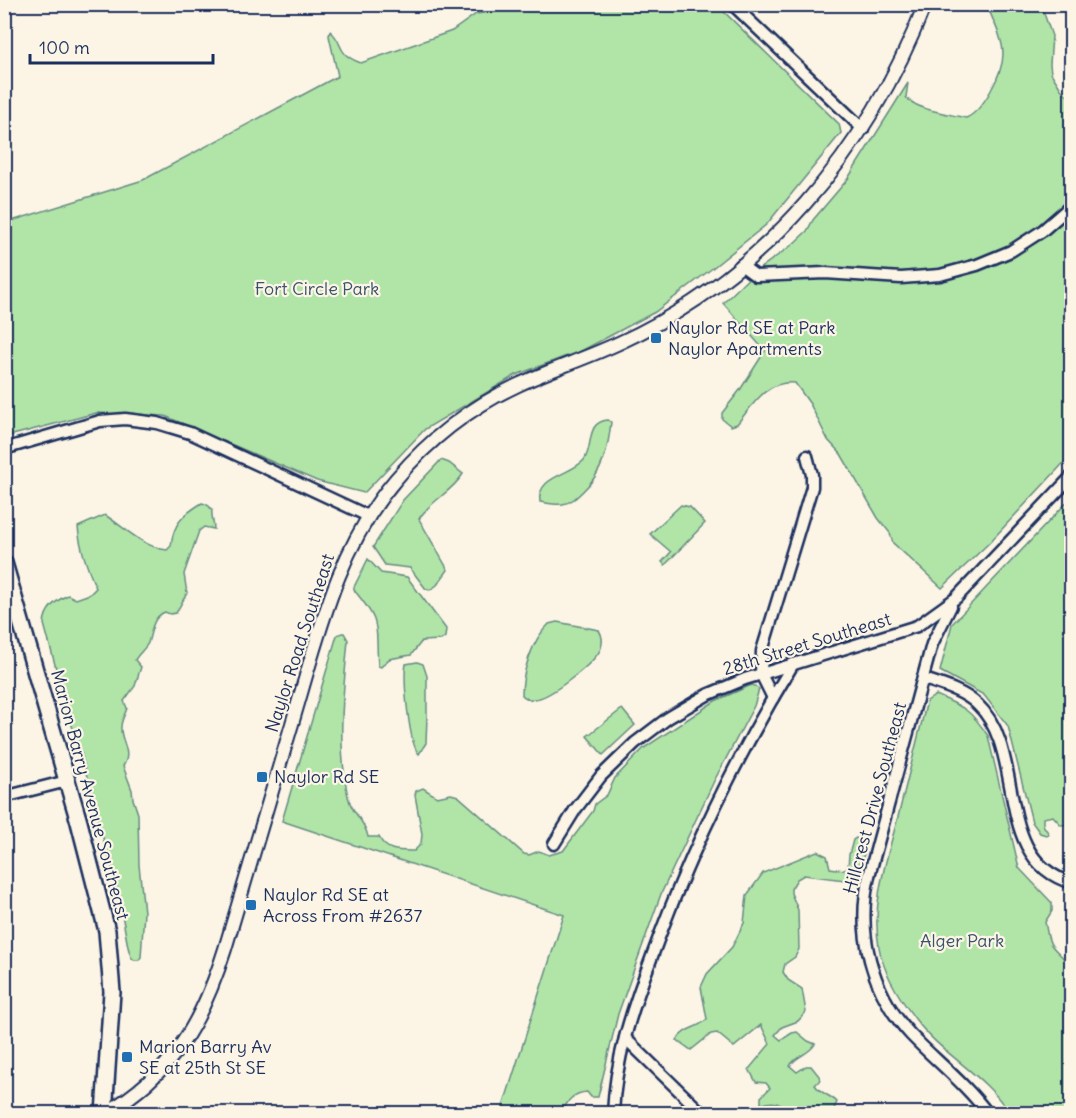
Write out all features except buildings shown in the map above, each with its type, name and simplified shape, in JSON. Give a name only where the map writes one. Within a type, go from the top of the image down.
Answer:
[{"type":"main road","name":"Marion Barry Avenue Southeast","points":[[4,562],[101,900],[110,954],[111,1011],[104,1113]]},
{"type":"street","points":[[732,4],[863,129]]},
{"type":"street","name":"Naylor Road Southeast","points":[[104,1113],[142,1087],[168,1061],[190,1032],[207,1001],[225,949],[329,600],[344,560],[368,516],[395,479],[418,455],[468,414],[515,387],[646,330],[700,297],[773,237],[807,202],[840,162],[863,129],[898,67],[925,4]]},
{"type":"street","points":[[741,265],[756,276],[825,273],[901,278],[940,274],[978,265],[1011,251],[1042,231],[1071,205]]},
{"type":"street","points":[[4,449],[100,421],[125,419],[157,423],[190,433],[368,516]]},
{"type":"street","points":[[773,698],[761,674],[762,651],[812,487],[812,475],[807,456]]},
{"type":"street","name":"28th Street Southeast","points":[[554,844],[596,782],[635,743],[668,718],[706,695],[761,674],[903,631],[926,620],[956,598],[1071,476]]},
{"type":"street","name":"Hillcrest Drive Southeast","points":[[956,598],[943,618],[933,644],[867,885],[864,911],[865,937],[876,980],[893,1013],[910,1035],[988,1113]]},
{"type":"street","points":[[903,631],[920,631],[927,635],[933,644]]},
{"type":"street","points":[[613,1113],[618,1067],[625,1038],[652,954],[691,857],[731,773],[793,664]]},
{"type":"street","points":[[924,679],[969,698],[985,713],[1000,740],[1013,801],[1028,848],[1046,871],[1071,882]]},
{"type":"street","points":[[4,797],[67,781]]},
{"type":"street","points":[[4,1027],[4,1040]]},
{"type":"street","points":[[625,1038],[703,1113]]},
{"type":"green space","name":"Fort Circle Park","points":[[508,5],[717,5],[839,124],[841,133],[767,224],[655,312],[583,350],[516,375],[425,429],[364,493],[317,481],[165,416],[96,413],[5,437],[5,223],[143,180],[338,76],[329,36],[330,31],[335,35],[343,52],[361,63],[452,31],[476,14],[497,11]]},
{"type":"green space","points":[[987,5],[1041,5],[1052,36],[1051,73],[1061,89],[1071,99],[1071,455],[990,542],[942,588],[893,543],[890,533],[878,518],[841,454],[828,440],[810,404],[795,383],[776,385],[768,390],[761,395],[737,424],[731,426],[722,419],[722,413],[765,351],[723,303],[755,272],[807,231],[813,220],[847,180],[908,83],[906,97],[925,108],[966,118],[979,108],[996,81],[1003,54],[999,35]]},
{"type":"green space","points":[[608,420],[611,422],[606,451],[600,468],[590,484],[572,501],[563,504],[540,502],[543,487],[584,460],[596,425]]},
{"type":"green space","points":[[441,460],[463,474],[419,519],[448,570],[437,585],[430,590],[426,589],[410,568],[385,565],[373,547],[403,500]]},
{"type":"green space","points":[[1071,498],[1071,824],[1061,825],[1053,816],[1043,818],[1043,825],[1049,834],[1046,835],[1040,833],[1032,822],[1008,726],[984,695],[940,671],[952,624]]},
{"type":"green space","points":[[202,503],[208,505],[212,510],[214,529],[204,527],[199,531],[184,574],[187,593],[176,613],[165,612],[157,617],[148,643],[135,660],[141,667],[135,686],[124,701],[127,708],[121,732],[127,756],[123,766],[138,814],[139,865],[144,912],[141,957],[139,960],[134,960],[128,947],[116,882],[44,624],[51,606],[59,600],[68,595],[76,599],[90,594],[96,588],[84,558],[78,527],[105,515],[142,541],[167,550],[171,546],[174,531],[180,520]]},
{"type":"green space","points":[[681,505],[690,507],[705,523],[665,565],[662,562],[671,552],[650,534]]},
{"type":"green space","points":[[368,559],[381,573],[407,577],[446,629],[445,637],[441,640],[422,641],[411,655],[389,659],[381,667],[378,666],[374,618],[354,590]]},
{"type":"green space","points":[[557,622],[599,630],[602,639],[601,648],[591,662],[560,687],[541,697],[527,698],[522,695],[529,657],[543,631],[549,624]]},
{"type":"green space","points":[[342,633],[348,640],[342,726],[343,761],[349,798],[368,837],[379,837],[385,846],[398,851],[414,851],[421,844],[422,834],[415,795],[416,791],[423,788],[437,797],[451,794],[458,796],[524,854],[529,855],[539,851],[549,855],[563,851],[593,811],[595,804],[607,795],[615,778],[644,748],[715,701],[749,686],[753,685],[759,689],[754,706],[714,781],[661,894],[618,1014],[598,1097],[591,1097],[587,1092],[578,1094],[568,1101],[563,1113],[501,1113],[564,915],[282,821],[337,635]]},
{"type":"green space","points":[[417,662],[423,664],[427,676],[426,743],[419,754],[412,738],[405,683],[406,664]]},
{"type":"green space","name":"Alger Park","points":[[936,695],[966,710],[977,720],[988,736],[1019,868],[1052,903],[1052,911],[1045,922],[1048,938],[1050,944],[1071,968],[1071,1113],[1009,1113],[988,1087],[938,1044],[916,1020],[893,985],[881,957],[877,914],[881,881],[927,701]]},
{"type":"green space","points":[[622,709],[635,725],[603,755],[587,736]]},
{"type":"green space","points":[[856,838],[864,845],[865,852],[853,881],[804,875],[797,879],[791,889],[798,910],[799,949],[795,957],[785,964],[783,972],[788,980],[802,989],[806,1012],[798,1021],[782,1027],[775,1035],[781,1040],[797,1032],[815,1044],[790,1066],[797,1072],[806,1066],[811,1066],[820,1080],[815,1085],[837,1102],[834,1109],[836,1113],[795,1114],[777,1103],[761,1103],[761,1097],[770,1088],[766,1083],[756,1082],[749,1069],[770,1044],[761,1025],[734,1047],[717,1033],[711,1034],[691,1050],[677,1040],[683,1033],[707,1019],[701,987],[707,974],[732,947],[744,923],[747,895],[763,873],[817,851],[827,856],[830,868],[844,870],[848,867],[853,840]]},
{"type":"place","name":"Naylor Rd SE at Park Naylor Apartments","points":[[656,338]]},
{"type":"place","name":"Naylor Rd SE","points":[[262,777]]},
{"type":"place","name":"Naylor Rd SE at Across From #2637","points":[[251,905]]},
{"type":"place","name":"Marion Barry Av SE at 25th St SE","points":[[127,1057]]}]
